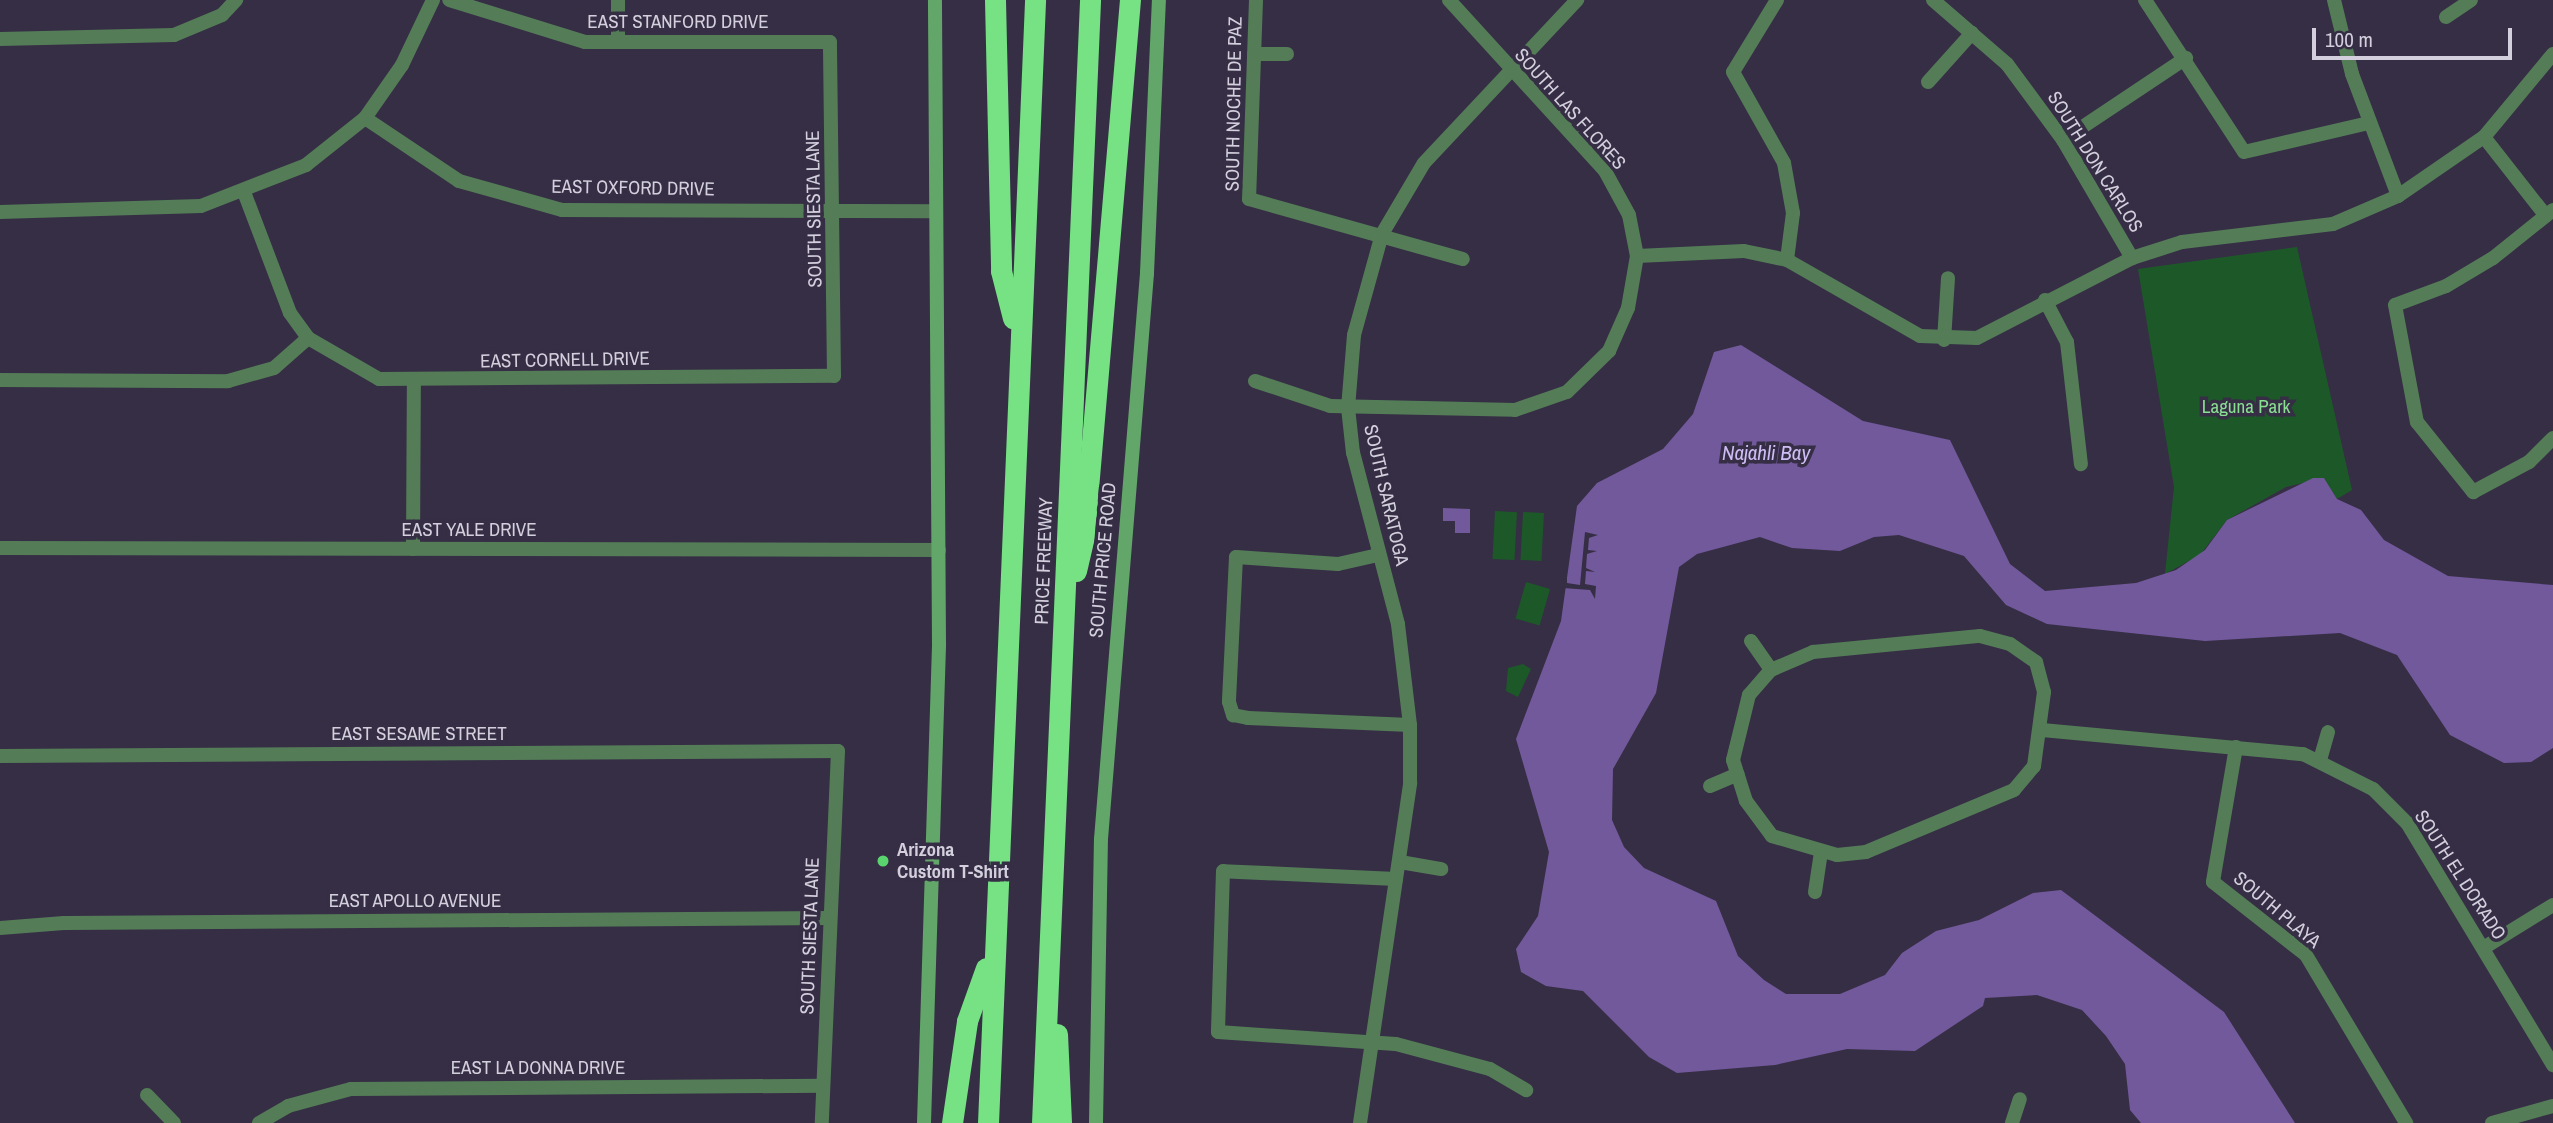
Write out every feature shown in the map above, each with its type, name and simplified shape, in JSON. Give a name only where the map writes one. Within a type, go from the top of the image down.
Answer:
[{"type":"highway","points":[[995,0],[1001,271],[1018,341]]},
{"type":"highway","name":"PRICE FREEWAY","points":[[988,1123],[1018,341],[1035,0]]},
{"type":"highway","name":"PRICE FREEWAY","points":[[1042,1123],[1090,0]]},
{"type":"highway","points":[[1064,620],[1084,535],[1130,0]]},
{"type":"highway","points":[[1050,946],[1061,1123]]},
{"type":"highway","points":[[952,1123],[967,1021],[993,950]]},
{"type":"main road","points":[[924,1123],[939,550],[935,0]]},
{"type":"main road","name":"SOUTH PRICE ROAD","points":[[1096,1123],[1103,801],[1147,274],[1159,0]]},
{"type":"street","points":[[0,39],[174,35],[222,15],[236,0]]},
{"type":"street","points":[[0,212],[152,211],[201,206],[244,192],[306,165],[365,118],[402,65],[433,0]]},
{"type":"street","name":"EAST STANFORD DRIVE","points":[[449,0],[545,34],[618,42],[830,42]]},
{"type":"street","points":[[618,0],[618,42]]},
{"type":"street","name":"SOUTH NOCHE DE PAZ","points":[[1256,0],[1249,199],[1382,234]]},
{"type":"street","name":"SOUTH LAS FLORES","points":[[1449,0],[1510,72],[1605,171],[1629,215],[1637,256]]},
{"type":"street","name":"SOUTH SARATOGA","points":[[1360,1123],[1368,1041],[1400,862],[1410,725],[1398,624],[1378,555],[1348,408],[1354,335],[1382,234],[1424,163],[1577,0]]},
{"type":"street","points":[[1777,0],[1733,72],[1784,163],[1793,213],[1787,260]]},
{"type":"street","name":"SOUTH DON CARLOS","points":[[1933,0],[2007,64],[2063,140],[2132,258]]},
{"type":"street","points":[[2145,0],[2186,58],[2244,152],[2369,123]]},
{"type":"street","points":[[2334,0],[2369,123],[2398,196]]},
{"type":"street","points":[[2446,17],[2471,0]]},
{"type":"street","points":[[1928,82],[1972,33]]},
{"type":"street","name":"SOUTH SIESTA LANE","points":[[830,42],[834,376]]},
{"type":"street","points":[[1254,54],[1287,54]]},
{"type":"street","points":[[1255,381],[1293,398],[1348,408],[1515,410],[1567,392],[1609,351],[1628,308],[1637,256],[1744,251],[1787,260],[1886,319],[1944,340],[1976,338],[2045,300],[2132,258],[2182,242],[2333,224],[2398,196],[2484,137],[2553,54]]},
{"type":"street","points":[[2063,140],[2186,58]]},
{"type":"street","name":"EAST OXFORD DRIVE","points":[[365,118],[459,181],[562,210],[834,208],[936,211]]},
{"type":"street","points":[[2484,137],[2550,213],[2446,286],[2395,305],[2417,422],[2473,492],[2529,462],[2553,438]]},
{"type":"street","name":"EAST CORNELL DRIVE","points":[[244,192],[290,313],[308,338],[379,379],[414,381],[834,376]]},
{"type":"street","points":[[1382,234],[1463,259]]},
{"type":"street","points":[[1944,340],[1948,278]]},
{"type":"street","points":[[2045,300],[2067,342],[2081,464]]},
{"type":"street","points":[[0,380],[228,381],[274,368],[308,338]]},
{"type":"street","points":[[413,549],[414,381]]},
{"type":"street","name":"EAST YALE DRIVE","points":[[0,548],[939,550]]},
{"type":"street","points":[[1378,555],[1338,564],[1236,557],[1233,715],[1410,725]]},
{"type":"street","points":[[1980,636],[2010,644],[2036,662],[2044,692],[2042,730],[2034,766],[2014,790],[1866,852],[1821,852],[1772,836],[1746,801],[1736,767],[1749,695],[1771,670],[1813,652],[1980,636]]},
{"type":"street","points":[[1751,641],[1771,670]]},
{"type":"street","name":"SOUTH EL DORADO","points":[[2042,730],[2236,747],[2320,760],[2373,789],[2407,823],[2485,947],[2553,1065]]},
{"type":"street","points":[[2320,760],[2328,733]]},
{"type":"street","name":"SOUTH PLAYA","points":[[2236,747],[2213,882],[2306,955],[2406,1123]]},
{"type":"street","name":"SOUTH SIESTA LANE","points":[[822,1123],[838,751]]},
{"type":"street","name":"EAST SESAME STREET","points":[[0,756],[838,751]]},
{"type":"street","points":[[1710,786],[1736,767]]},
{"type":"street","points":[[1815,892],[1821,852]]},
{"type":"street","points":[[1400,862],[1441,869]]},
{"type":"street","points":[[1396,879],[1223,872],[1219,1031],[1368,1041],[1490,1069],[1526,1090]]},
{"type":"street","points":[[2485,947],[2553,905]]},
{"type":"street","name":"EAST APOLLO AVENUE","points":[[0,929],[64,923],[830,918]]},
{"type":"street","name":"EAST LA DONNA DRIVE","points":[[259,1123],[288,1106],[351,1089],[823,1086]]},
{"type":"street","points":[[147,1095],[174,1123]]},
{"type":"street","points":[[2012,1123],[2020,1099]]},
{"type":"street","points":[[2493,1123],[2553,1106]]},
{"type":"green space","name":"Laguna Park","points":[[2297,247],[2352,490],[2337,499],[2324,478],[2286,487],[2227,520],[2200,555],[2165,574],[2174,487],[2138,269]]},
{"type":"green space","points":[[1495,511],[1517,512],[1514,560],[1492,559]]},
{"type":"green space","points":[[1523,512],[1544,513],[1541,561],[1520,560]]},
{"type":"green space","points":[[1526,582],[1550,589],[1540,625],[1516,619]]},
{"type":"green space","points":[[1523,664],[1531,669],[1518,697],[1506,691],[1508,668]]},
{"type":"water","name":"Najahli Bay","points":[[1741,345],[1863,421],[1950,440],[2010,564],[2045,591],[2136,583],[2176,570],[2205,550],[2227,520],[2313,478],[2324,478],[2337,499],[2361,510],[2384,540],[2448,576],[2553,585],[2553,748],[2531,762],[2504,763],[2450,735],[2397,655],[2340,633],[2205,641],[2047,624],[2006,605],[1964,556],[1899,535],[1874,537],[1840,551],[1792,548],[1760,537],[1697,554],[1679,567],[1656,693],[1613,769],[1612,820],[1624,847],[1644,868],[1716,901],[1738,956],[1764,980],[1786,994],[1840,994],[1885,975],[1902,953],[1936,931],[1979,920],[2033,893],[2061,890],[2224,1012],[2295,1123],[2141,1123],[2130,1110],[2125,1064],[2106,1036],[2082,1010],[2037,995],[1985,998],[1983,1006],[1915,1051],[1847,1049],[1775,1065],[1677,1073],[1649,1057],[1583,991],[1546,986],[1521,972],[1516,949],[1538,916],[1549,852],[1516,739],[1561,621],[1577,506],[1597,483],[1663,449],[1693,414],[1714,352]]},
{"type":"water","points":[[1443,508],[1470,509],[1470,533],[1455,533],[1455,521],[1443,521]]},
{"type":"pier","points":[[1585,532],[1598,535],[1589,538],[1588,550],[1597,551],[1587,554],[1586,568],[1595,572],[1586,571],[1585,584],[1596,586],[1595,599],[1590,590],[1563,588],[1567,533],[1567,583],[1580,585]]},
{"type":"place","name":"Arizona Custom T-Shirt","points":[[883,861]]}]
